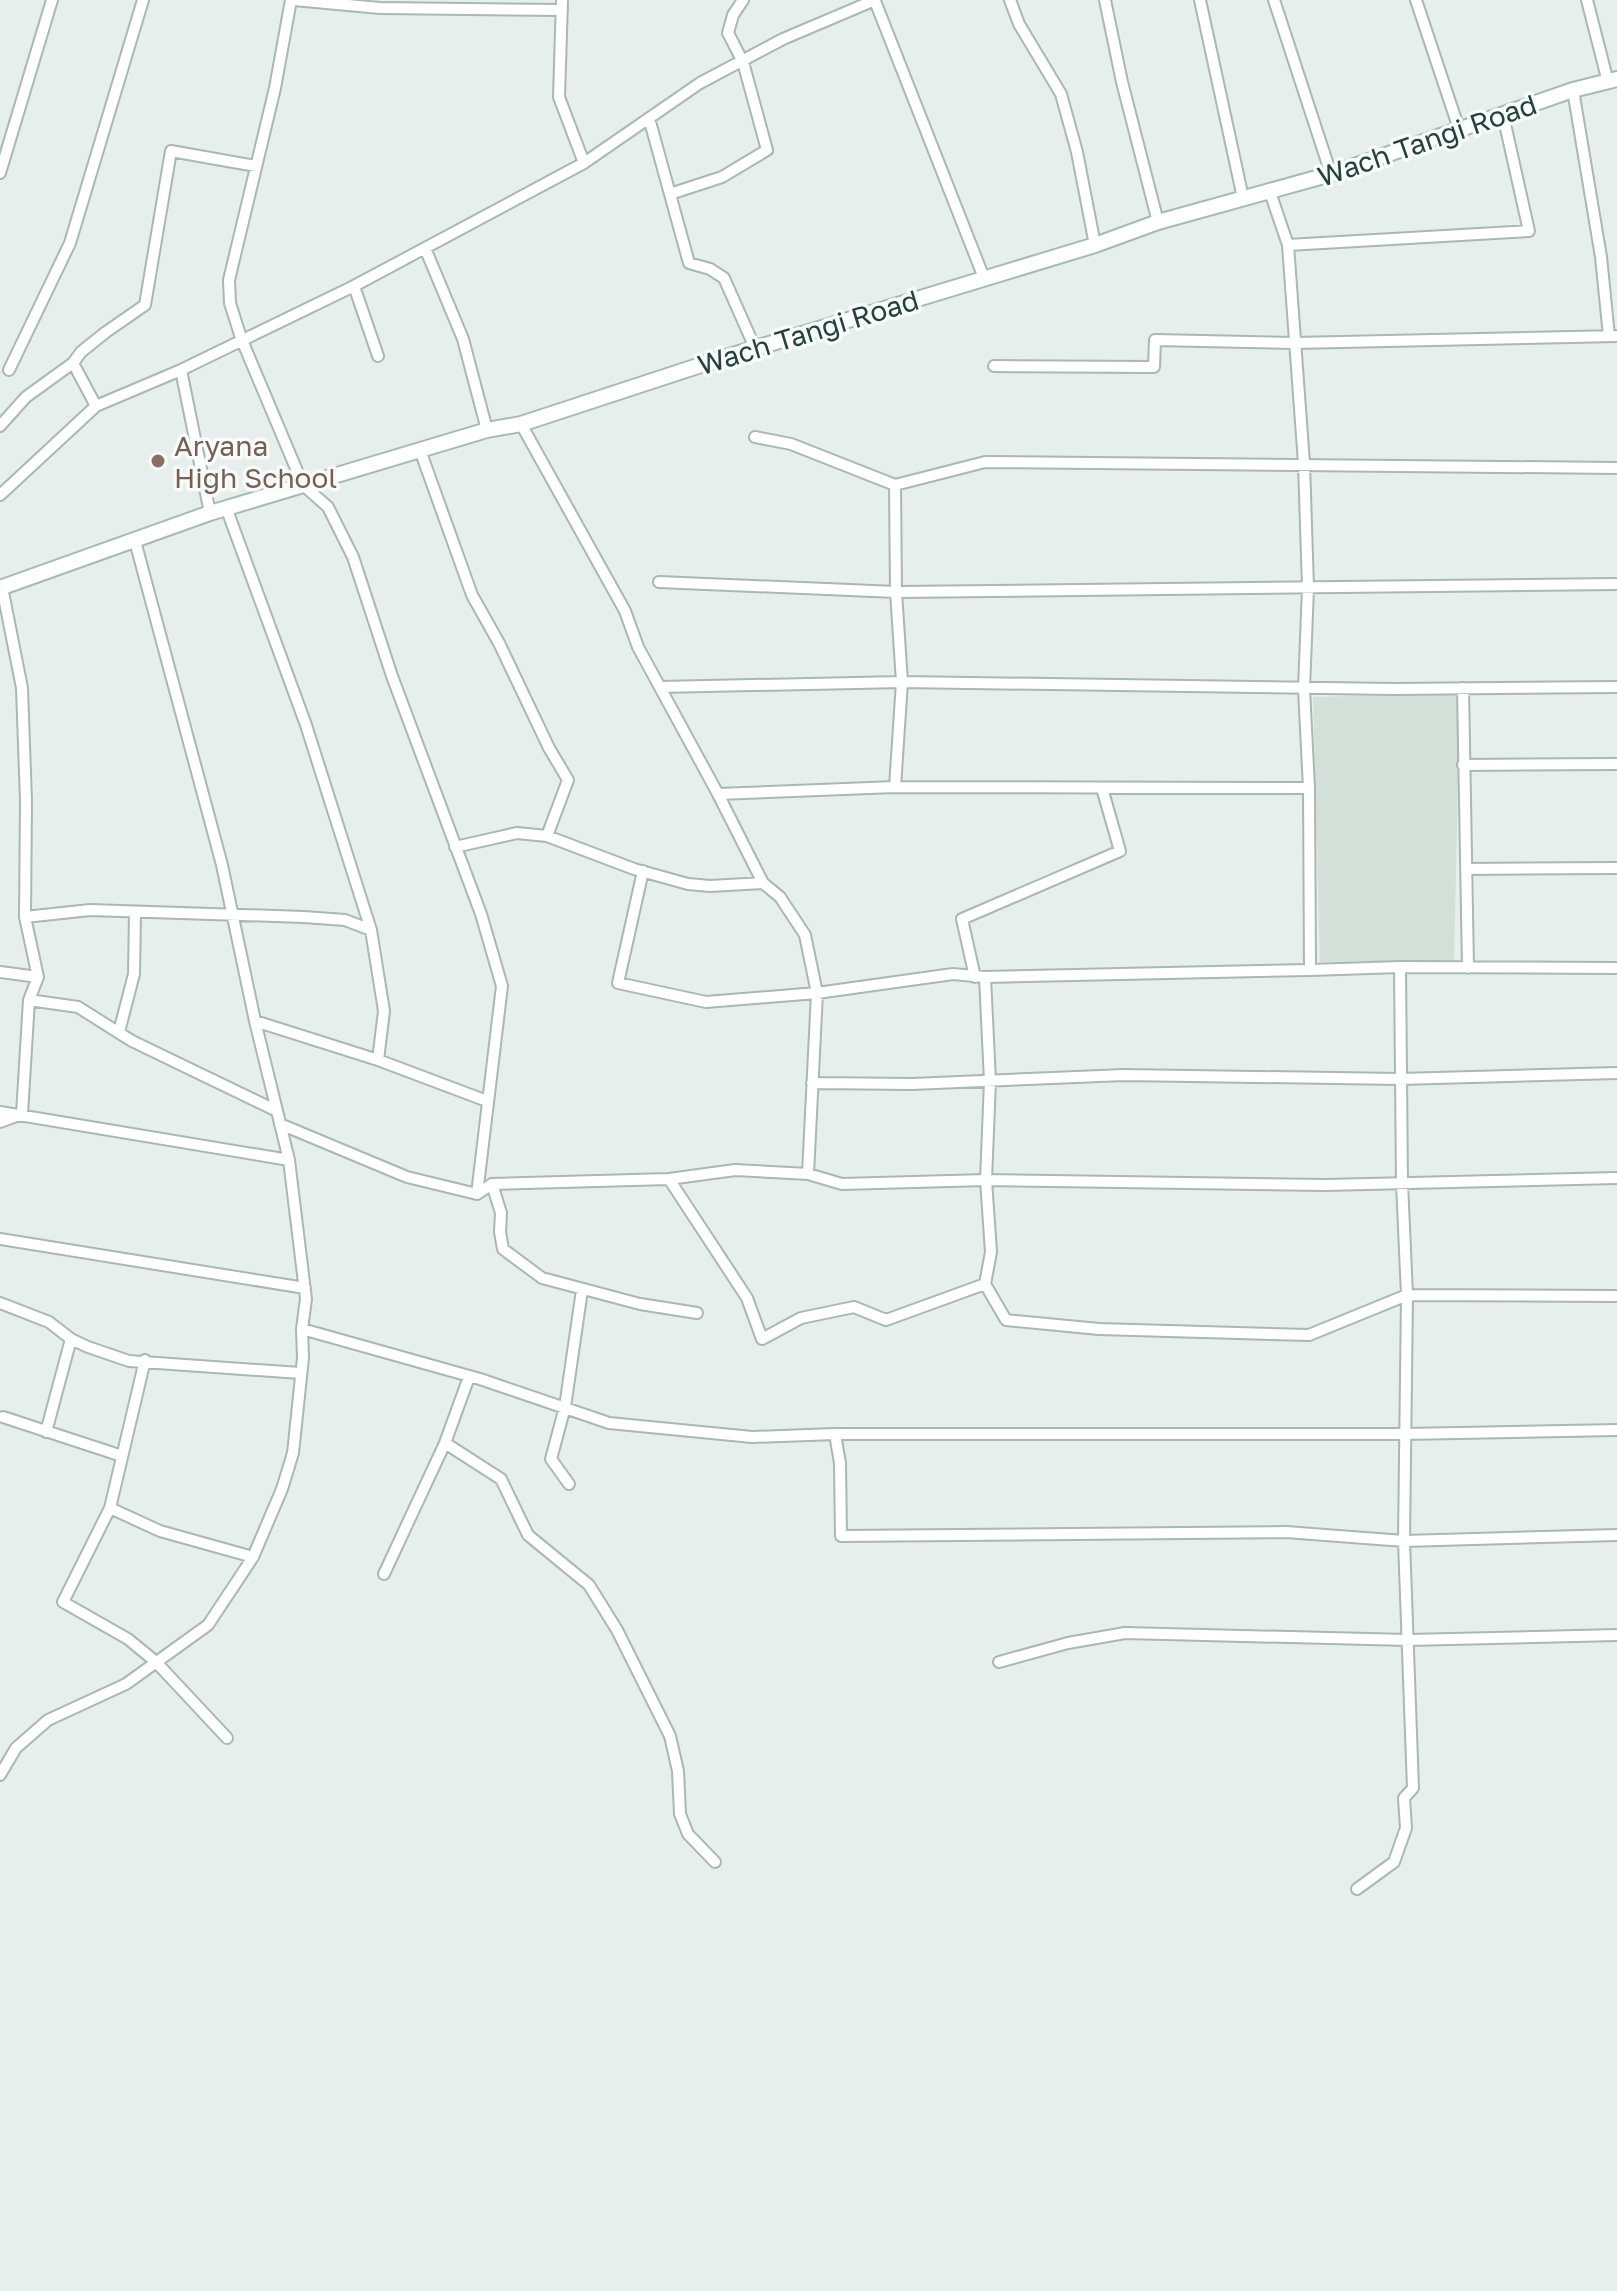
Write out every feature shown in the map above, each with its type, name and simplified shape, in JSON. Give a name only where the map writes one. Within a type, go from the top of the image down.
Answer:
[{"type":"main road","name":"Wach Tangi Road","points":[[1,587],[210,513],[487,430],[521,424],[755,348],[1095,245],[1158,222],[1331,174],[1573,90],[1613,80]]},
{"type":"street","points":[[0,173],[52,0]]},
{"type":"street","points":[[9,370],[70,243],[143,0]]},
{"type":"street","points":[[477,1194],[502,986],[481,914],[392,676],[353,557],[328,507],[303,485],[241,338],[230,303],[229,280],[275,88],[292,0],[380,8],[562,5],[559,97],[584,163]]},
{"type":"street","points":[[670,194],[722,177],[767,150],[743,62],[728,33],[733,15],[743,0]]},
{"type":"street","points":[[0,495],[96,406],[181,370],[241,338],[354,286],[584,163],[700,83],[783,39],[875,0],[984,278]]},
{"type":"street","points":[[1010,0],[1019,24],[1061,94],[1077,152],[1095,245]]},
{"type":"street","points":[[1105,0],[1122,82],[1158,222]]},
{"type":"street","points":[[1200,0],[1243,198]]},
{"type":"street","points":[[1274,0],[1331,174]]},
{"type":"street","points":[[1416,0],[1459,129]]},
{"type":"street","points":[[1587,0],[1613,80]]},
{"type":"street","points":[[994,366],[1154,367],[1155,340],[1294,343],[1613,336],[1573,90]]},
{"type":"street","points":[[1288,245],[1529,231],[1503,115]]},
{"type":"street","points":[[649,118],[689,263],[710,269],[724,278],[755,348]]},
{"type":"street","points":[[0,426],[26,397],[145,305],[171,151],[256,166]]},
{"type":"street","points":[[1270,192],[1288,245],[1304,463],[1308,588],[1304,689],[1309,788],[1310,970]]},
{"type":"street","points":[[425,248],[463,339],[487,430]]},
{"type":"street","points":[[354,286],[378,356]]},
{"type":"street","points":[[73,363],[96,406]]},
{"type":"street","points":[[181,370],[210,513]]},
{"type":"street","points":[[521,424],[625,611],[638,647],[763,883],[780,897],[805,935],[817,993],[808,1174]]},
{"type":"street","points":[[755,437],[791,444],[895,485],[985,462],[1617,468]]},
{"type":"street","points":[[420,450],[472,595],[568,780],[547,836]]},
{"type":"street","points":[[895,485],[896,592],[902,682],[895,787]]},
{"type":"street","points":[[227,510],[306,725],[371,930],[384,1011],[378,1060]]},
{"type":"street","points":[[0,1775],[16,1748],[48,1720],[126,1684],[208,1625],[253,1557],[282,1489],[293,1453],[303,1358],[305,1288],[289,1160],[255,1021],[234,916],[135,541]]},
{"type":"street","points":[[659,582],[896,592],[1617,584]]},
{"type":"street","points":[[1,587],[22,688],[26,801],[25,917],[38,977],[29,1000],[22,1114]]},
{"type":"street","points":[[660,687],[902,682],[1304,689],[1617,687]]},
{"type":"street","points":[[1463,688],[1468,968]]},
{"type":"street","points":[[1463,765],[1617,764]]},
{"type":"street","points":[[718,794],[895,787],[1309,788]]},
{"type":"street","points":[[1102,788],[1120,851],[962,919],[980,977],[990,1081],[986,1180],[991,1252],[985,1284],[1006,1320],[1099,1329],[1309,1335],[1407,1295],[1617,1296]]},
{"type":"street","points":[[455,847],[517,833],[547,836],[688,884],[763,883]]},
{"type":"street","points":[[1466,869],[1617,868]]},
{"type":"street","points":[[643,871],[618,983],[706,1002],[817,993],[953,974],[980,977],[1400,967],[1617,968]]},
{"type":"street","points":[[25,917],[90,910],[345,920],[371,930]]},
{"type":"street","points":[[119,1032],[134,974],[135,913]]},
{"type":"street","points":[[1357,1889],[1394,1862],[1406,1828],[1404,1798],[1413,1788],[1404,1541],[1407,1295],[1402,1183],[1400,967]]},
{"type":"street","points":[[0,972],[38,977]]},
{"type":"street","points":[[29,1000],[78,1007],[119,1032],[277,1111]]},
{"type":"street","points":[[255,1021],[378,1060],[487,1101]]},
{"type":"street","points":[[812,1083],[990,1081],[1124,1075],[1400,1079],[1617,1073]]},
{"type":"street","points":[[0,1112],[289,1160]]},
{"type":"street","points":[[0,1122],[22,1114]]},
{"type":"street","points":[[280,1124],[407,1177],[477,1194],[492,1184],[669,1179],[735,1170],[808,1174],[842,1184],[986,1180],[1325,1185],[1617,1178]]},
{"type":"street","points":[[669,1179],[747,1298],[762,1339],[801,1318],[854,1307],[886,1320],[985,1284]]},
{"type":"street","points":[[492,1184],[501,1213],[503,1249],[542,1278],[640,1304],[697,1313]]},
{"type":"street","points":[[0,1239],[305,1288]]},
{"type":"street","points":[[569,1484],[551,1459],[565,1407],[582,1290]]},
{"type":"street","points":[[0,1303],[49,1322],[71,1339],[129,1361],[300,1373]]},
{"type":"street","points":[[302,1329],[469,1377],[609,1423],[683,1432],[752,1437],[1617,1430]]},
{"type":"street","points":[[46,1432],[71,1339]]},
{"type":"street","points":[[145,1360],[110,1508],[63,1602],[128,1639],[156,1662],[227,1738]]},
{"type":"street","points":[[384,1574],[445,1443],[469,1377]]},
{"type":"street","points":[[3,1417],[122,1456]]},
{"type":"street","points":[[835,1434],[840,1463],[841,1536],[1286,1532],[1404,1541],[1617,1535]]},
{"type":"street","points":[[445,1443],[501,1479],[528,1535],[589,1585],[617,1630],[670,1736],[678,1771],[680,1814],[688,1834],[715,1862]]},
{"type":"street","points":[[110,1508],[160,1531],[253,1557]]},
{"type":"street","points":[[999,1662],[1068,1643],[1125,1633],[1408,1640],[1617,1635]]},
{"type":"shaded area","points":[[1460,693],[1454,960],[1320,962],[1313,697]]},
{"type":"place","name":"Aryana High School","points":[[158,461]]}]
